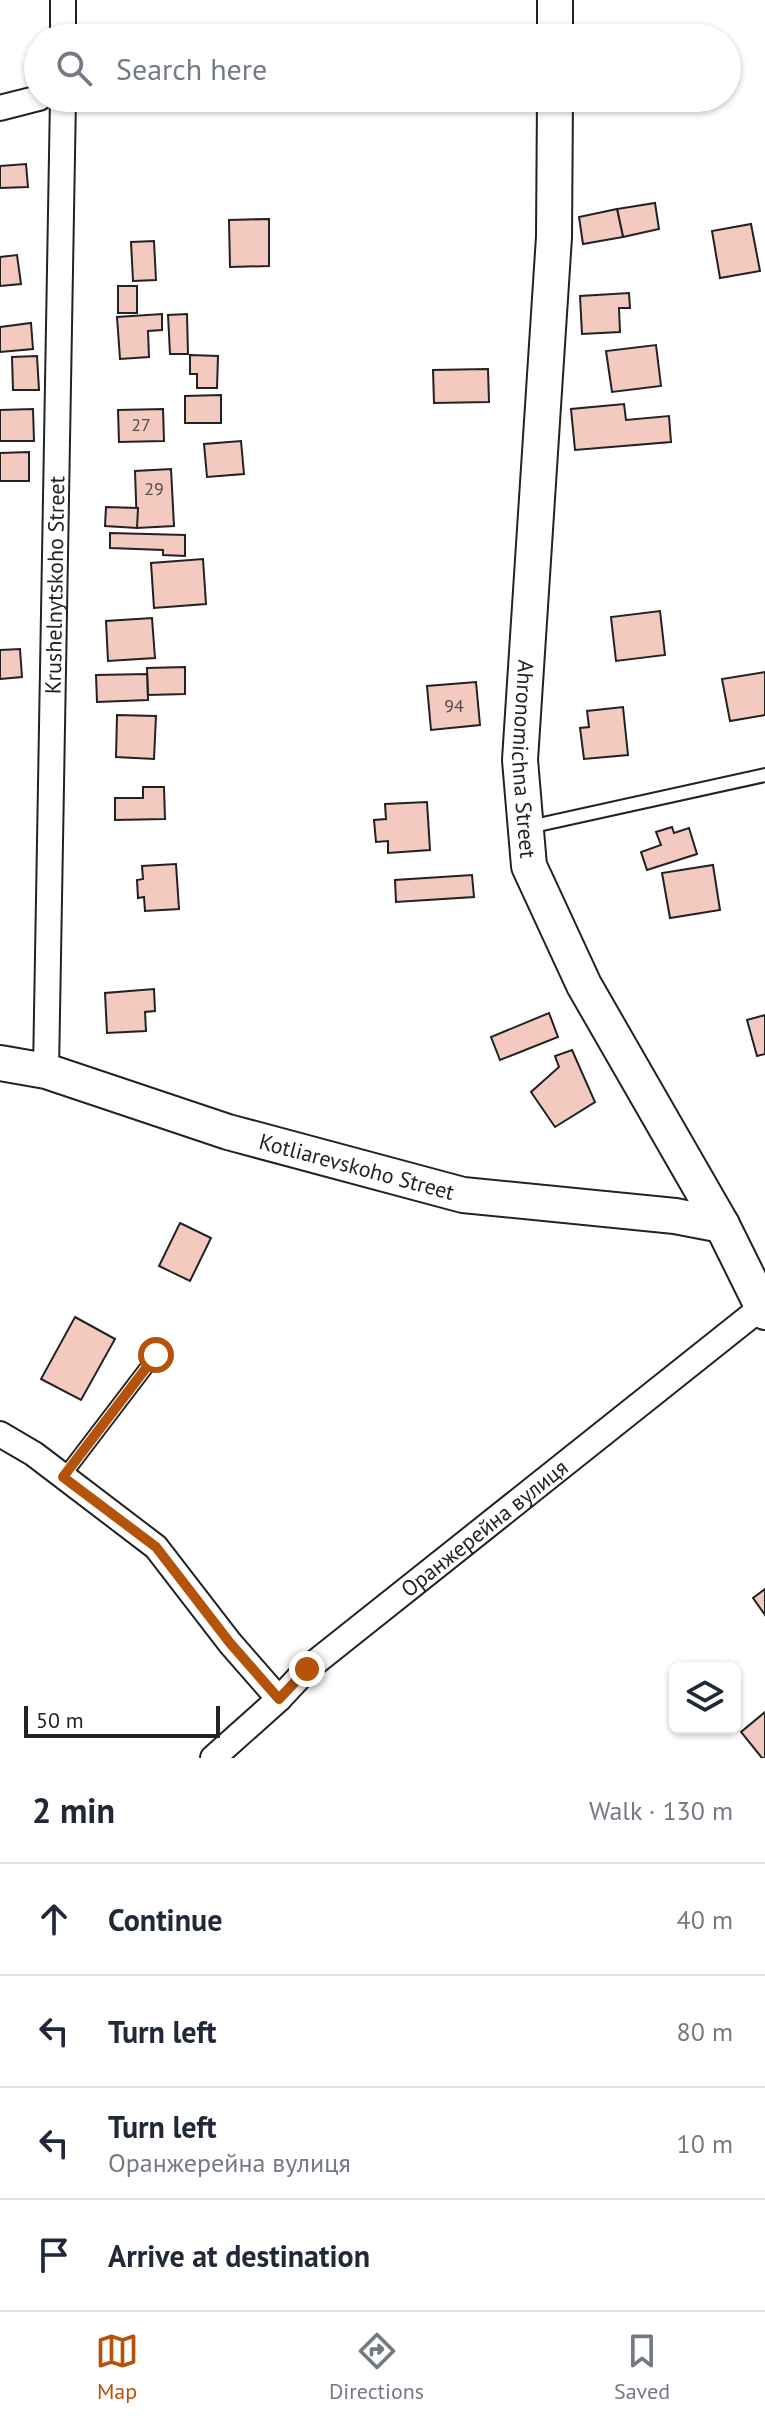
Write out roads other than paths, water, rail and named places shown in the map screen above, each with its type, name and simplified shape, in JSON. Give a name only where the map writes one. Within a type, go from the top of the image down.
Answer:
[{"type":"street","points":[[63,0],[63,24]]},
{"type":"street","points":[[555,0],[555,24]]},
{"type":"street","points":[[0,108],[24,102]]},
{"type":"street","name":"Krushelnytskoho Street","points":[[46,1071],[63,112]]},
{"type":"street","name":"Ahronomichna Street","points":[[555,112],[554,237],[520,760],[529,866],[584,985],[722,1225],[763,1310]]},
{"type":"street","name":"Kotliarevskoho Street","points":[[0,1063],[46,1071],[228,1132],[463,1195],[675,1216],[722,1225]]},
{"type":"street","name":"Оранжерейна вулиця","points":[[213,1758],[279,1699],[307,1669],[763,1310]]},
{"type":"street","points":[[0,1434],[34,1454],[156,1547],[230,1643],[279,1699]]},
{"type":"lane","points":[[526,828],[765,775]]},
{"type":"lane","points":[[63,1477],[156,1355]]}]
